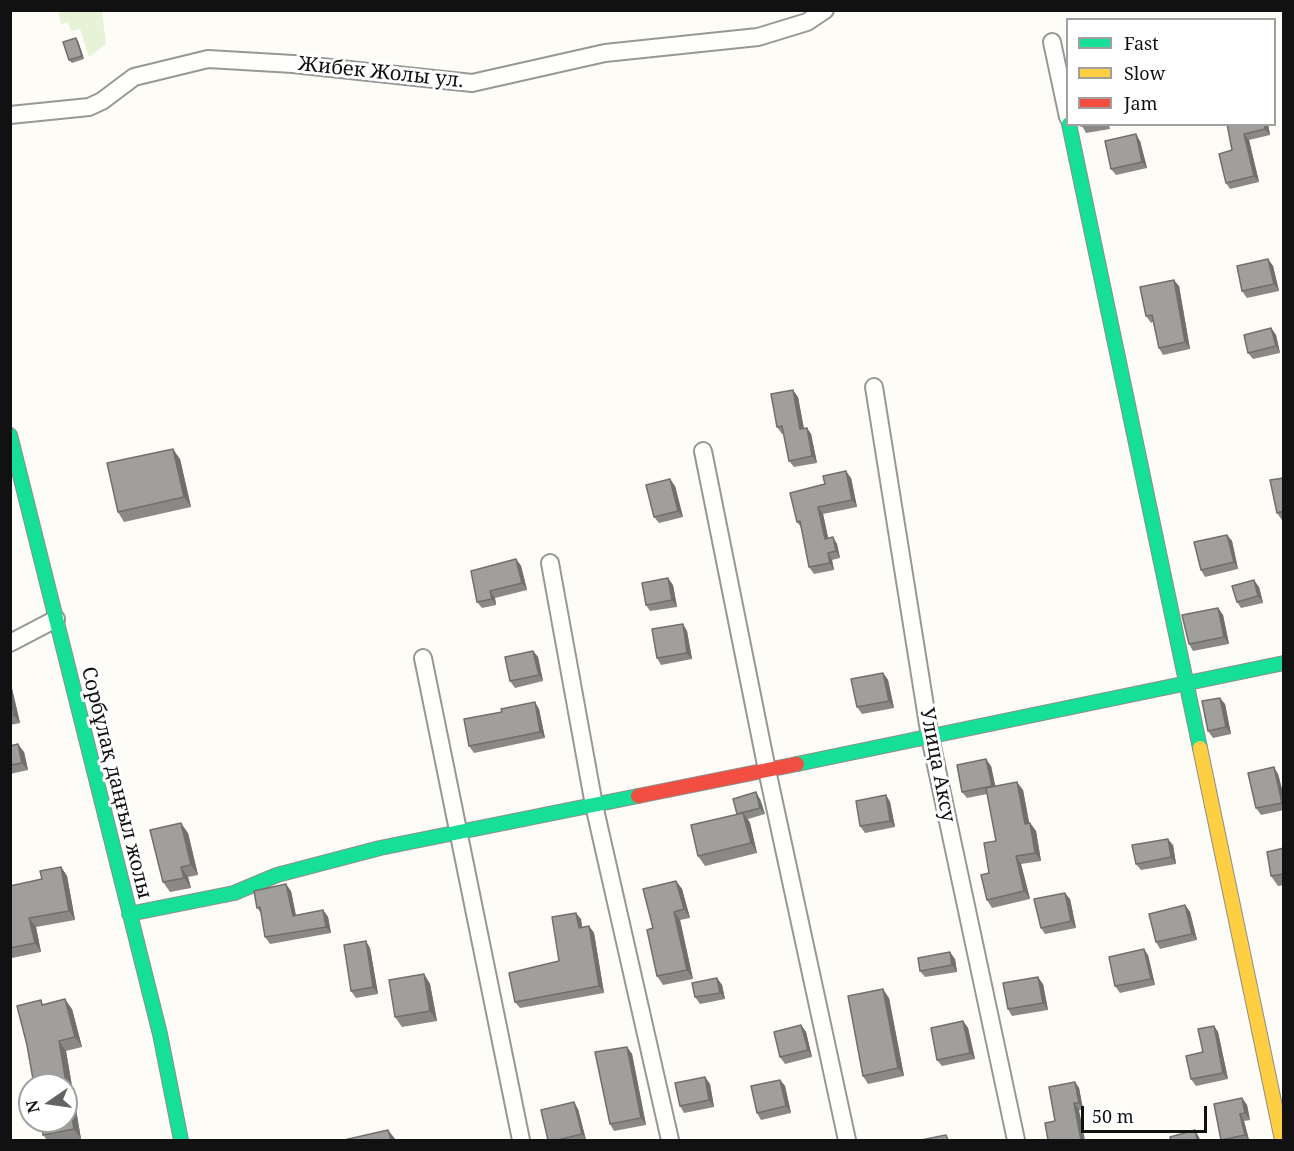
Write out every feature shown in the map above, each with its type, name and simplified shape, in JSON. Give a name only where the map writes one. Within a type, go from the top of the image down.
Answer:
[{"type":"street","name":"Жибек Жолы ул.","points":[[10,115],[89,107],[102,101],[134,77],[208,59],[293,64],[472,82],[605,53],[758,37],[807,22],[825,10]]},
{"type":"street","points":[[1052,42],[1066,108]]},
{"type":"street","points":[[1069,126],[1282,1140]]},
{"type":"street","name":"Улица Аксу","points":[[873,387],[930,737],[1016,1140]]},
{"type":"street","name":"Сорбұлақ даңғыл жолы","points":[[10,435],[160,1034],[181,1140]]},
{"type":"street","points":[[702,451],[767,770],[847,1140]]},
{"type":"street","points":[[550,563],[594,805],[670,1140]]},
{"type":"street","points":[[10,643],[56,620]]},
{"type":"street","points":[[423,658],[456,833],[521,1140]]},
{"type":"street","points":[[129,914],[234,893],[277,875],[380,849],[1284,663]]},
{"type":"green space","points":[[58,11],[102,11],[106,44],[89,57],[80,29],[71,31],[68,22],[61,24]]},
{"type":"building","points":[[76,38],[82,56],[69,60],[63,42]]},
{"type":"building","points":[[1227,126],[1264,126],[1265,129],[1244,134],[1254,176],[1226,183],[1219,154],[1232,150]]},
{"type":"building","points":[[1136,134],[1142,162],[1111,169],[1105,141]]},
{"type":"building","points":[[1268,259],[1274,284],[1242,291],[1237,266]]},
{"type":"building","points":[[1174,280],[1185,342],[1159,348],[1152,315],[1146,316],[1140,287]]},
{"type":"building","points":[[1271,328],[1276,346],[1248,353],[1244,335]]},
{"type":"building","points":[[793,390],[800,429],[807,428],[812,456],[789,461],[782,426],[777,427],[771,394]]},
{"type":"building","points":[[173,449],[184,497],[118,512],[107,463]]},
{"type":"building","points":[[846,471],[852,500],[818,507],[825,539],[833,537],[836,551],[828,553],[830,563],[809,567],[800,521],[797,522],[790,493],[825,484],[823,476]]},
{"type":"building","points":[[1284,478],[1284,511],[1277,513],[1270,480]]},
{"type":"building","points":[[670,479],[678,511],[654,517],[646,485]]},
{"type":"building","points":[[1227,535],[1234,562],[1201,570],[1194,542]]},
{"type":"building","points":[[516,559],[522,583],[490,591],[492,599],[477,602],[471,571]]},
{"type":"building","points":[[668,578],[672,600],[646,605],[642,583]]},
{"type":"building","points":[[1254,580],[1258,596],[1237,602],[1232,586]]},
{"type":"building","points":[[1218,608],[1224,637],[1189,644],[1182,615]]},
{"type":"building","points":[[683,624],[687,653],[657,658],[652,629]]},
{"type":"building","points":[[533,651],[539,675],[510,681],[505,657]]},
{"type":"building","points":[[883,673],[889,701],[857,707],[851,679]]},
{"type":"building","points":[[10,697],[14,715],[10,716]]},
{"type":"building","points":[[1220,698],[1226,727],[1208,731],[1202,701]]},
{"type":"building","points":[[535,702],[540,732],[469,746],[464,719],[502,712],[501,709]]},
{"type":"building","points":[[18,744],[22,763],[10,765],[10,746]]},
{"type":"building","points":[[986,759],[992,786],[962,792],[957,765]]},
{"type":"building","points":[[1274,767],[1282,803],[1256,808],[1248,773]]},
{"type":"building","points":[[1017,782],[1025,824],[1030,823],[1035,853],[1016,856],[1024,891],[987,900],[981,875],[989,873],[984,843],[996,841],[986,788]]},
{"type":"building","points":[[756,792],[760,808],[737,814],[733,799]]},
{"type":"building","points":[[886,795],[890,821],[860,826],[856,801]]},
{"type":"building","points":[[743,813],[751,843],[698,856],[691,825]]},
{"type":"building","points":[[181,823],[191,865],[181,867],[184,878],[163,882],[150,830]]},
{"type":"building","points":[[1168,839],[1171,857],[1136,864],[1132,845]]},
{"type":"building","points":[[1284,848],[1284,874],[1271,876],[1267,852]]},
{"type":"building","points":[[61,867],[69,911],[29,918],[35,943],[10,948],[10,886],[42,879],[40,871]]},
{"type":"building","points":[[676,881],[684,909],[674,912],[687,970],[657,976],[647,930],[653,928],[643,889]]},
{"type":"building","points":[[286,884],[293,916],[323,910],[326,927],[265,937],[260,907],[257,908],[254,891]]},
{"type":"building","points":[[1065,893],[1071,921],[1041,928],[1034,899]]},
{"type":"building","points":[[1185,905],[1192,934],[1156,942],[1149,914]]},
{"type":"building","points":[[576,913],[579,928],[589,926],[599,986],[515,1002],[509,973],[559,961],[552,917]]},
{"type":"building","points":[[366,941],[373,987],[351,991],[344,945]]},
{"type":"building","points":[[1144,949],[1151,979],[1115,986],[1109,957]]},
{"type":"building","points":[[950,952],[952,965],[920,971],[918,958]]},
{"type":"building","points":[[424,974],[430,1011],[395,1017],[389,980]]},
{"type":"building","points":[[1038,977],[1043,1003],[1008,1009],[1003,983]]},
{"type":"building","points":[[717,978],[720,993],[695,997],[692,983]]},
{"type":"building","points":[[883,989],[898,1068],[863,1076],[848,996]]},
{"type":"building","points":[[65,999],[75,1037],[59,1041],[64,1073],[32,1073],[17,1006],[41,1000],[42,1005]]},
{"type":"building","points":[[963,1021],[970,1053],[937,1060],[931,1028]]},
{"type":"building","points":[[801,1025],[808,1050],[780,1057],[774,1032]]},
{"type":"building","points":[[1214,1026],[1223,1073],[1191,1079],[1186,1056],[1203,1052],[1198,1029]]},
{"type":"building","points":[[627,1047],[641,1118],[610,1124],[595,1052]]},
{"type":"building","points":[[705,1077],[709,1100],[680,1106],[675,1083]]},
{"type":"building","points":[[780,1080],[786,1106],[757,1113],[751,1086]]},
{"type":"building","points":[[1075,1082],[1079,1103],[1074,1103],[1081,1140],[1048,1140],[1045,1123],[1055,1121],[1049,1087]]},
{"type":"building","points":[[1242,1098],[1245,1113],[1240,1114],[1245,1135],[1221,1140],[1214,1104]]},
{"type":"building","points":[[574,1102],[582,1134],[548,1140],[541,1110]]},
{"type":"building","points":[[388,1130],[391,1140],[344,1140]]},
{"type":"building","points":[[1195,1130],[1197,1140],[1171,1140],[1170,1137]]},
{"type":"building","points":[[946,1135],[948,1140],[921,1140]]},
{"type":"traffic: fast","points":[[1069,126],[1200,748]]},
{"type":"traffic: fast","points":[[10,435],[160,1034],[181,1140]]},
{"type":"traffic: fast","points":[[797,764],[1284,663]]},
{"type":"traffic: fast","points":[[129,914],[234,893],[277,875],[380,848],[638,796]]},
{"type":"traffic: slow","points":[[1200,748],[1282,1140]]},
{"type":"traffic: jam","points":[[638,796],[797,764]]}]
